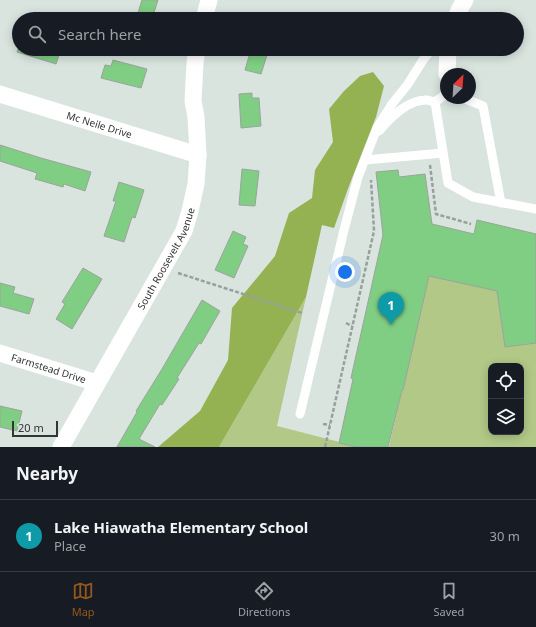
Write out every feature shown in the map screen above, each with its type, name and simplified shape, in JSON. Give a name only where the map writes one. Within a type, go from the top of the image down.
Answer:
[{"type":"street","points":[[206,12],[210,0]]},
{"type":"street","points":[[458,12],[465,0]]},
{"type":"street","name":"South Roosevelt Avenue","points":[[61,447],[184,231],[196,184],[198,155],[196,117],[193,101],[196,56]]},
{"type":"street","points":[[446,68],[447,56]]},
{"type":"street","name":"Mc Neile Drive","points":[[0,94],[198,155]]},
{"type":"street","name":"Farmstead Drive","points":[[0,353],[97,383]]},
{"type":"lane","points":[[300,414],[358,176],[377,128],[426,56]]},
{"type":"lane","points":[[372,140],[402,109],[414,102],[426,100],[435,102],[440,98]]},
{"type":"lane","points":[[435,102],[448,183],[473,197],[536,209]]},
{"type":"lane","points":[[476,103],[483,106],[501,202]]},
{"type":"lane","points":[[365,160],[443,153]]},
{"type":"path","points":[[325,447],[374,231],[370,176]]},
{"type":"path","points":[[176,273],[302,313]]},
{"type":"path","points":[[346,323],[352,326]]},
{"type":"path","points":[[323,424],[330,425]]},
{"type":"green space","points":[[373,72],[384,86],[376,117],[334,228],[322,225],[306,297],[219,447],[158,447],[200,411],[228,360],[232,308],[275,256],[289,213],[312,198],[315,170],[333,142],[329,109],[344,91],[360,76]]},
{"type":"green space","points":[[430,271],[449,280],[497,291],[505,347],[536,343],[536,447],[389,447]]},
{"type":"green space","points":[[306,297],[277,426],[359,447],[219,447]]},
{"type":"building","points":[[142,0],[158,0],[154,12],[138,12]]},
{"type":"building","points":[[30,56],[59,56],[56,64]]},
{"type":"building","points":[[249,56],[267,56],[261,74],[245,70]]},
{"type":"building","points":[[113,60],[147,69],[141,88],[101,78],[105,65],[111,66]]},
{"type":"building","points":[[252,93],[252,98],[259,98],[261,126],[241,128],[239,94]]},
{"type":"building","points":[[0,145],[91,172],[85,191],[64,184],[63,187],[35,179],[37,173],[0,161]]},
{"type":"building","points":[[242,169],[259,171],[255,206],[239,205]]},
{"type":"building","points":[[398,170],[399,177],[425,174],[432,224],[474,234],[477,220],[536,234],[536,343],[505,347],[497,291],[429,276],[403,390],[388,447],[356,447],[339,443],[353,379],[351,378],[383,235],[376,172]]},
{"type":"building","points":[[119,182],[144,190],[135,218],[132,217],[124,242],[104,236],[116,201],[113,201]]},
{"type":"building","points":[[233,231],[246,237],[243,244],[248,246],[234,278],[215,270]]},
{"type":"building","points":[[83,268],[102,279],[72,329],[56,319],[65,304],[62,302]]},
{"type":"building","points":[[0,283],[15,287],[13,293],[34,299],[29,314],[0,306]]},
{"type":"building","points":[[202,300],[220,311],[201,344],[199,343],[177,378],[179,379],[162,405],[160,404],[139,439],[155,447],[117,447],[137,412],[136,411]]},
{"type":"building","points":[[0,406],[22,411],[17,431],[0,427]]},
{"type":"place","name":"Lake Hiawatha Elementary School","points":[[391,325]]}]
